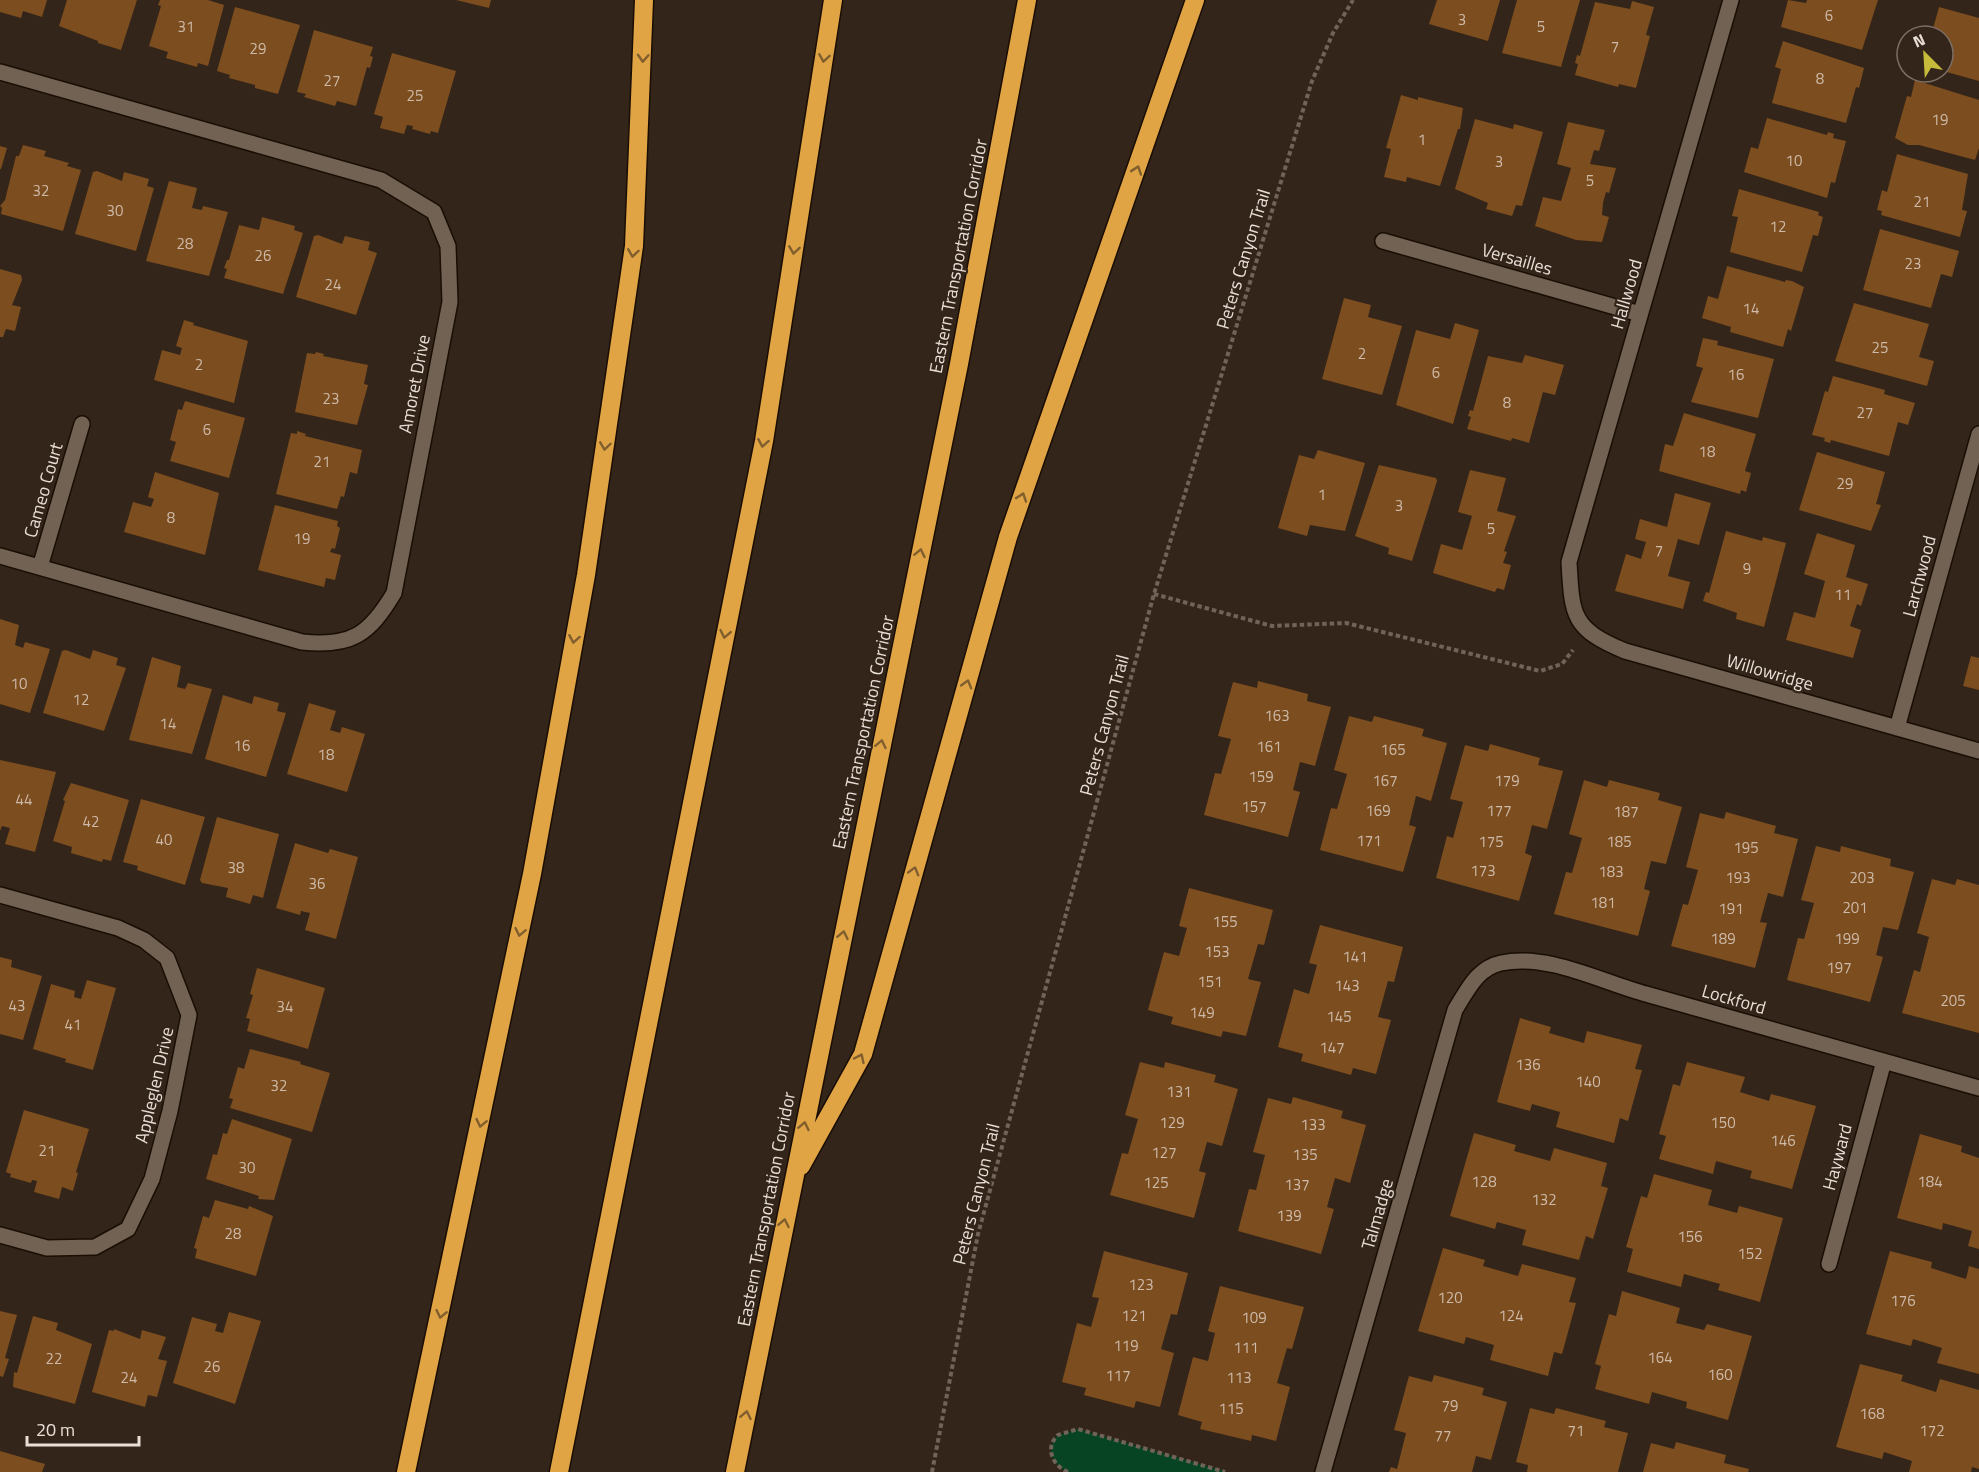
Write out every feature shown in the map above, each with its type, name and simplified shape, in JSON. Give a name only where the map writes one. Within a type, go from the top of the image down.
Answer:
[{"type":"highway","points":[[406,1472],[532,874],[586,575],[634,246],[644,0]]},
{"type":"highway","points":[[559,1472],[764,441],[833,0]]},
{"type":"highway","name":"Eastern Transportation Corridor","points":[[735,1472],[957,376],[1027,0]]},
{"type":"highway","points":[[792,1184],[863,1054],[1008,537],[1195,0]]},
{"type":"street","name":"Hallwood","points":[[1588,632],[1580,623],[1571,600],[1569,562],[1731,0]]},
{"type":"street","name":"Amoret Drive","points":[[0,72],[381,180],[434,212],[448,246],[450,302],[394,593],[378,619],[352,640],[328,645],[302,642],[0,556]]},
{"type":"street","name":"Versailles","points":[[1383,241],[1640,314]]},
{"type":"street","name":"Cameo Court","points":[[40,567],[82,424]]},
{"type":"street","name":"Larchwood","points":[[1897,728],[1979,434]]},
{"type":"street","name":"Willowridge","points":[[1588,632],[1625,651],[1979,751]]},
{"type":"street","name":"Appleglen Drive","points":[[0,895],[118,928],[144,940],[167,958],[189,1015],[170,1111],[152,1179],[128,1229],[95,1247],[46,1248],[0,1235]]},
{"type":"street","name":"Lockford","points":[[1479,972],[1499,963],[1520,961],[1554,965],[1638,992],[1979,1088]]},
{"type":"street","name":"Talmadge","points":[[1323,1472],[1455,1010],[1479,972]]},
{"type":"street","name":"Hayward","points":[[1829,1264],[1884,1061]]},
{"type":"path","name":"Peters Canyon Trail","points":[[932,1472],[978,1233],[1154,594],[1312,81],[1333,33],[1353,0]]},
{"type":"path","points":[[1154,594],[1272,626],[1346,623],[1540,671],[1562,664],[1588,632]]},
{"type":"path","points":[[1068,1472],[1057,1467],[1053,1461],[1052,1446],[1058,1435],[1078,1429],[1225,1472]]},
{"type":"green space","points":[[1078,1429],[1225,1472],[1068,1472],[1058,1466],[1052,1456],[1052,1445],[1058,1435]]},
{"type":"building","points":[[0,0],[47,0],[42,17],[23,11],[21,18],[0,12]]},
{"type":"building","points":[[67,0],[137,0],[121,50],[59,26]]},
{"type":"building","points":[[160,0],[208,0],[224,5],[208,66],[198,63],[197,67],[166,58],[168,52],[149,46],[161,6],[158,5]]},
{"type":"building","points":[[456,0],[491,0],[489,8]]},
{"type":"building","points":[[1437,0],[1500,0],[1488,41],[1429,24]]},
{"type":"building","points":[[1517,0],[1580,0],[1561,67],[1502,53]]},
{"type":"building","points":[[1788,0],[1806,3],[1807,0],[1878,0],[1862,50],[1781,27]]},
{"type":"building","points":[[1632,1],[1654,7],[1646,35],[1650,36],[1636,88],[1619,84],[1618,87],[1575,75],[1578,64],[1575,63],[1577,55],[1580,56],[1595,2],[1630,9]]},
{"type":"building","points":[[235,7],[300,25],[278,94],[255,88],[255,85],[229,78],[230,75],[217,71]]},
{"type":"building","points":[[1939,7],[1979,18],[1979,81],[1955,74],[1955,24],[1934,24]]},
{"type":"building","points":[[314,30],[373,47],[370,68],[367,67],[356,106],[337,101],[335,106],[304,97],[306,94],[297,92]]},
{"type":"building","points":[[1783,41],[1864,68],[1846,123],[1772,103],[1781,69],[1775,67]]},
{"type":"building","points":[[392,53],[456,71],[438,133],[431,131],[430,134],[412,129],[413,126],[407,125],[404,134],[380,128],[383,117],[374,114]]},
{"type":"building","points":[[1914,84],[1928,84],[1979,100],[1979,148],[1975,160],[1919,145],[1908,145],[1895,138],[1907,96],[1911,97]]},
{"type":"building","points":[[1401,95],[1463,108],[1460,129],[1458,129],[1440,186],[1407,177],[1406,182],[1384,177],[1391,149],[1386,148]]},
{"type":"building","points":[[1767,118],[1827,135],[1828,132],[1834,134],[1833,138],[1846,141],[1835,183],[1831,182],[1827,198],[1744,172],[1751,147],[1758,149]]},
{"type":"building","points":[[1475,119],[1513,129],[1514,124],[1543,132],[1522,206],[1516,205],[1512,216],[1486,209],[1488,203],[1455,189]]},
{"type":"building","points":[[1568,122],[1605,130],[1599,151],[1594,150],[1590,164],[1616,168],[1609,193],[1606,192],[1603,203],[1602,215],[1609,217],[1602,242],[1576,240],[1535,226],[1543,197],[1561,201],[1571,168],[1557,164]]},
{"type":"building","points":[[23,145],[46,151],[44,156],[69,163],[67,166],[81,170],[63,231],[1,214],[0,206],[5,200],[16,156],[19,156]]},
{"type":"building","points":[[0,146],[7,148],[1,169],[0,169]]},
{"type":"building","points":[[1897,154],[1968,174],[1962,210],[1967,211],[1960,237],[1881,215],[1882,211],[1877,210],[1882,190],[1887,192]]},
{"type":"building","points":[[97,171],[122,181],[124,172],[149,179],[147,186],[154,188],[136,251],[75,234],[93,172]]},
{"type":"building","points":[[169,181],[197,188],[192,208],[202,210],[203,206],[228,212],[209,276],[146,261]]},
{"type":"building","points":[[1739,189],[1819,212],[1818,215],[1823,217],[1818,236],[1813,235],[1802,272],[1730,252],[1738,217],[1732,216]]},
{"type":"building","points":[[262,217],[295,226],[294,230],[303,233],[283,294],[224,278],[227,269],[224,268],[229,260],[239,225],[259,230]]},
{"type":"building","points":[[1880,229],[1959,251],[1952,277],[1941,274],[1931,308],[1863,290]]},
{"type":"building","points":[[318,235],[342,244],[345,236],[370,242],[368,250],[377,253],[356,315],[296,297],[314,236]]},
{"type":"building","points":[[1727,266],[1785,282],[1786,280],[1792,281],[1804,287],[1791,331],[1788,329],[1783,347],[1730,332],[1731,327],[1702,318],[1708,296],[1718,299]]},
{"type":"building","points":[[0,269],[21,275],[22,280],[12,305],[21,307],[15,331],[6,329],[3,337],[0,337]]},
{"type":"building","points":[[1344,298],[1371,305],[1368,317],[1402,326],[1382,395],[1322,379]]},
{"type":"building","points":[[1854,303],[1929,324],[1919,357],[1934,361],[1927,386],[1835,361]]},
{"type":"building","points":[[184,320],[194,323],[193,325],[248,341],[234,403],[154,380],[162,350],[180,355],[182,348],[176,346]]},
{"type":"building","points":[[1455,323],[1479,330],[1453,424],[1396,405],[1416,330],[1450,339]]},
{"type":"building","points":[[1703,338],[1718,341],[1717,345],[1774,359],[1758,418],[1691,402],[1703,368],[1696,366]]},
{"type":"building","points":[[316,352],[324,354],[323,356],[368,365],[364,384],[368,385],[357,425],[295,412],[307,353],[315,354]]},
{"type":"building","points":[[1525,355],[1564,365],[1555,395],[1543,392],[1529,443],[1512,438],[1511,441],[1467,429],[1471,417],[1468,416],[1470,410],[1473,411],[1488,356],[1522,363]]},
{"type":"building","points":[[1833,376],[1885,390],[1884,394],[1915,403],[1908,425],[1898,422],[1889,456],[1831,440],[1830,443],[1824,441],[1825,438],[1812,435],[1825,391],[1828,392]]},
{"type":"building","points":[[185,401],[245,418],[229,478],[170,461],[176,442],[170,440],[178,409],[182,410]]},
{"type":"building","points":[[1684,413],[1756,434],[1745,471],[1751,473],[1746,492],[1741,490],[1740,494],[1659,471],[1665,444],[1673,446]]},
{"type":"building","points":[[297,431],[306,434],[305,436],[362,450],[357,474],[350,472],[344,497],[341,496],[337,509],[276,494],[291,433],[297,434]]},
{"type":"building","points":[[1318,450],[1365,463],[1345,531],[1310,525],[1307,536],[1278,528],[1299,455],[1314,459]]},
{"type":"building","points":[[1817,452],[1885,472],[1876,504],[1881,505],[1871,531],[1799,510]]},
{"type":"building","points":[[1379,465],[1436,478],[1412,561],[1388,554],[1389,548],[1355,536]]},
{"type":"building","points":[[1470,470],[1506,478],[1497,511],[1516,516],[1504,551],[1507,552],[1503,563],[1511,565],[1504,590],[1497,588],[1495,592],[1433,573],[1441,544],[1462,550],[1472,516],[1458,512]]},
{"type":"building","points":[[155,472],[219,493],[205,555],[124,532],[133,502],[151,507],[154,499],[148,497]]},
{"type":"building","points":[[1675,493],[1711,503],[1699,545],[1678,539],[1668,576],[1690,582],[1683,609],[1615,591],[1626,554],[1641,559],[1646,542],[1635,539],[1640,519],[1667,527]]},
{"type":"building","points":[[275,505],[338,521],[337,526],[340,528],[335,549],[332,548],[330,552],[341,555],[335,580],[326,578],[324,587],[258,570]]},
{"type":"building","points":[[1726,531],[1762,541],[1763,537],[1786,543],[1764,627],[1736,619],[1737,613],[1703,601],[1706,592],[1709,593]]},
{"type":"building","points":[[1817,533],[1855,545],[1846,577],[1868,584],[1861,606],[1857,604],[1850,626],[1861,630],[1853,658],[1786,640],[1794,612],[1815,618],[1825,581],[1804,574]]},
{"type":"building","points":[[0,619],[19,625],[15,645],[23,648],[25,642],[50,649],[30,713],[0,704]]},
{"type":"building","points":[[66,650],[90,659],[93,650],[118,658],[116,665],[126,668],[104,731],[43,713],[62,651]]},
{"type":"building","points":[[1971,656],[1979,658],[1979,690],[1963,686]]},
{"type":"building","points":[[152,657],[181,666],[177,687],[185,689],[188,683],[212,689],[192,754],[129,740]]},
{"type":"building","points":[[1258,681],[1308,694],[1307,701],[1331,707],[1315,766],[1300,762],[1293,790],[1300,792],[1288,837],[1204,815],[1215,773],[1221,774],[1231,739],[1218,736],[1233,682],[1257,688]]},
{"type":"building","points":[[223,695],[252,704],[254,696],[279,703],[277,711],[286,713],[266,777],[205,759]]},
{"type":"building","points":[[309,703],[336,711],[330,730],[340,733],[342,727],[365,734],[347,792],[287,774]]},
{"type":"building","points":[[1349,716],[1372,722],[1374,716],[1424,729],[1422,736],[1447,743],[1431,801],[1416,796],[1409,825],[1416,827],[1403,872],[1320,850],[1331,808],[1337,809],[1347,774],[1334,770]]},
{"type":"building","points":[[1490,744],[1540,758],[1538,765],[1563,771],[1547,829],[1532,825],[1525,853],[1532,856],[1519,901],[1436,878],[1447,836],[1453,838],[1463,802],[1450,799],[1465,745],[1488,751]]},
{"type":"building","points":[[0,760],[56,772],[35,852],[5,844],[10,828],[2,826],[0,831]]},
{"type":"building","points":[[1584,780],[1607,787],[1609,780],[1660,793],[1658,800],[1682,807],[1666,864],[1651,861],[1644,889],[1650,891],[1638,936],[1554,914],[1566,872],[1572,873],[1582,838],[1569,834]]},
{"type":"building","points":[[71,783],[129,800],[111,861],[103,859],[102,862],[71,853],[72,847],[53,841],[65,801],[63,800]]},
{"type":"building","points":[[141,799],[205,817],[185,885],[137,870],[138,866],[123,862]]},
{"type":"building","points":[[1726,812],[1776,826],[1774,833],[1798,839],[1783,897],[1768,893],[1760,922],[1767,923],[1755,968],[1671,946],[1683,904],[1688,905],[1698,870],[1686,867],[1700,813],[1724,819]]},
{"type":"building","points":[[217,817],[279,834],[263,898],[253,895],[250,904],[226,897],[228,888],[202,883],[200,880]]},
{"type":"building","points":[[295,843],[328,853],[330,849],[358,857],[336,939],[305,930],[310,913],[301,911],[300,915],[276,908]]},
{"type":"building","points":[[1816,846],[1840,852],[1841,846],[1891,859],[1890,866],[1914,872],[1898,930],[1883,927],[1876,955],[1883,957],[1870,1002],[1787,980],[1798,938],[1804,939],[1814,903],[1801,900]]},
{"type":"building","points":[[1932,879],[1955,885],[1957,879],[1979,885],[1979,1033],[1902,1013],[1914,970],[1920,972],[1929,937],[1917,933]]},
{"type":"building","points":[[1189,888],[1273,910],[1264,945],[1258,944],[1248,979],[1261,982],[1246,1036],[1223,1031],[1221,1037],[1171,1024],[1173,1017],[1148,1010],[1164,952],[1179,956],[1187,928],[1179,926]]},
{"type":"building","points":[[1320,925],[1403,947],[1394,982],[1388,981],[1378,1017],[1391,1020],[1376,1074],[1353,1068],[1351,1075],[1301,1061],[1303,1054],[1278,1047],[1294,989],[1309,994],[1317,965],[1309,963]]},
{"type":"building","points":[[0,957],[12,960],[11,967],[42,976],[23,1040],[0,1034]]},
{"type":"building","points":[[257,968],[325,988],[308,1049],[247,1031],[250,1019],[246,1018],[253,995],[250,994]]},
{"type":"building","points":[[87,980],[116,988],[93,1070],[33,1049],[51,984],[75,991],[74,997],[81,999]]},
{"type":"building","points":[[1520,1018],[1551,1027],[1549,1033],[1584,1043],[1587,1031],[1642,1045],[1635,1069],[1642,1070],[1628,1121],[1620,1118],[1614,1143],[1556,1127],[1560,1112],[1532,1104],[1530,1111],[1497,1102]]},
{"type":"building","points":[[250,1049],[301,1062],[300,1064],[330,1073],[312,1132],[230,1108],[233,1099],[229,1098],[238,1067],[244,1069]]},
{"type":"building","points":[[1140,1062],[1164,1068],[1165,1062],[1216,1075],[1214,1082],[1238,1089],[1222,1146],[1207,1142],[1199,1171],[1206,1173],[1194,1218],[1110,1195],[1122,1153],[1128,1154],[1138,1119],[1125,1115]]},
{"type":"building","points":[[1687,1062],[1745,1077],[1740,1092],[1769,1101],[1771,1094],[1816,1106],[1792,1189],[1750,1178],[1752,1171],[1716,1161],[1713,1174],[1659,1159],[1666,1136],[1659,1134],[1673,1084],[1680,1086]]},
{"type":"building","points":[[1293,1097],[1343,1111],[1341,1118],[1366,1125],[1350,1183],[1335,1178],[1327,1207],[1334,1209],[1321,1254],[1238,1231],[1249,1189],[1256,1190],[1265,1155],[1253,1152],[1268,1098],[1291,1104]]},
{"type":"building","points":[[24,1110],[89,1129],[76,1172],[78,1173],[73,1191],[62,1187],[59,1199],[34,1192],[37,1181],[32,1180],[31,1183],[10,1177],[11,1174],[6,1172]]},
{"type":"building","points":[[232,1119],[292,1139],[274,1200],[258,1199],[259,1196],[206,1179],[213,1154],[217,1155],[223,1133],[227,1134]]},
{"type":"building","points":[[1474,1133],[1516,1145],[1514,1151],[1550,1161],[1554,1148],[1607,1163],[1601,1186],[1608,1188],[1593,1239],[1586,1236],[1579,1260],[1522,1245],[1526,1230],[1497,1222],[1495,1229],[1450,1216]]},
{"type":"building","points":[[1920,1134],[1962,1146],[1961,1152],[1979,1158],[1979,1249],[1968,1246],[1972,1231],[1943,1223],[1942,1230],[1897,1218]]},
{"type":"building","points":[[1654,1174],[1712,1190],[1708,1205],[1737,1213],[1739,1206],[1783,1218],[1760,1302],[1718,1290],[1720,1284],[1684,1274],[1681,1287],[1627,1272],[1633,1249],[1626,1247],[1641,1196],[1647,1198]]},
{"type":"building","points":[[215,1200],[248,1209],[249,1206],[273,1216],[256,1276],[195,1258],[197,1249],[194,1248],[203,1216],[209,1218]]},
{"type":"building","points":[[1443,1248],[1485,1260],[1483,1266],[1518,1276],[1522,1264],[1576,1278],[1569,1302],[1576,1303],[1562,1354],[1554,1352],[1548,1376],[1490,1360],[1494,1345],[1466,1337],[1464,1344],[1418,1331]]},
{"type":"building","points":[[1104,1251],[1188,1273],[1177,1315],[1171,1314],[1161,1349],[1174,1353],[1160,1407],[1136,1401],[1134,1408],[1084,1395],[1086,1388],[1062,1382],[1077,1323],[1091,1327],[1099,1298],[1092,1297]]},
{"type":"building","points":[[1890,1251],[1932,1262],[1931,1268],[1966,1279],[1969,1266],[1979,1269],[1979,1374],[1937,1363],[1942,1348],[1913,1339],[1911,1346],[1866,1334]]},
{"type":"building","points":[[1220,1286],[1304,1307],[1292,1349],[1287,1348],[1277,1383],[1290,1387],[1276,1441],[1252,1435],[1251,1441],[1200,1429],[1202,1422],[1178,1415],[1193,1357],[1208,1361],[1215,1333],[1208,1331]]},
{"type":"building","points":[[1622,1291],[1680,1308],[1676,1323],[1704,1330],[1707,1324],[1752,1336],[1728,1420],[1686,1408],[1687,1402],[1652,1392],[1649,1404],[1595,1389],[1601,1366],[1595,1364],[1609,1314],[1616,1316]]},
{"type":"building","points":[[0,1311],[17,1315],[5,1358],[9,1359],[3,1377],[0,1376]]},
{"type":"building","points":[[229,1312],[261,1321],[235,1404],[173,1383],[192,1317],[217,1324],[215,1331],[223,1333]]},
{"type":"building","points":[[33,1316],[58,1323],[56,1330],[92,1344],[75,1404],[13,1387],[14,1372],[17,1373]]},
{"type":"building","points":[[114,1329],[140,1339],[142,1330],[166,1337],[158,1359],[167,1361],[157,1397],[148,1395],[145,1407],[92,1392],[109,1330],[114,1331]]},
{"type":"building","points":[[1860,1364],[1903,1375],[1901,1381],[1936,1392],[1940,1379],[1979,1390],[1979,1469],[1972,1467],[1971,1472],[1909,1472],[1912,1461],[1884,1452],[1882,1459],[1836,1447]]},
{"type":"building","points":[[1434,1375],[1484,1388],[1482,1395],[1507,1402],[1491,1460],[1476,1456],[1472,1472],[1389,1472],[1391,1467],[1397,1469],[1406,1433],[1394,1430],[1409,1376],[1432,1382]]},
{"type":"building","points":[[1530,1408],[1554,1414],[1556,1408],[1606,1421],[1604,1427],[1628,1433],[1618,1472],[1527,1472],[1528,1465],[1516,1462]]},
{"type":"building","points":[[1676,1442],[1726,1455],[1724,1463],[1749,1469],[1748,1472],[1643,1472],[1651,1443],[1674,1449]]},
{"type":"building","points":[[0,1451],[45,1464],[42,1472],[0,1472]]}]
